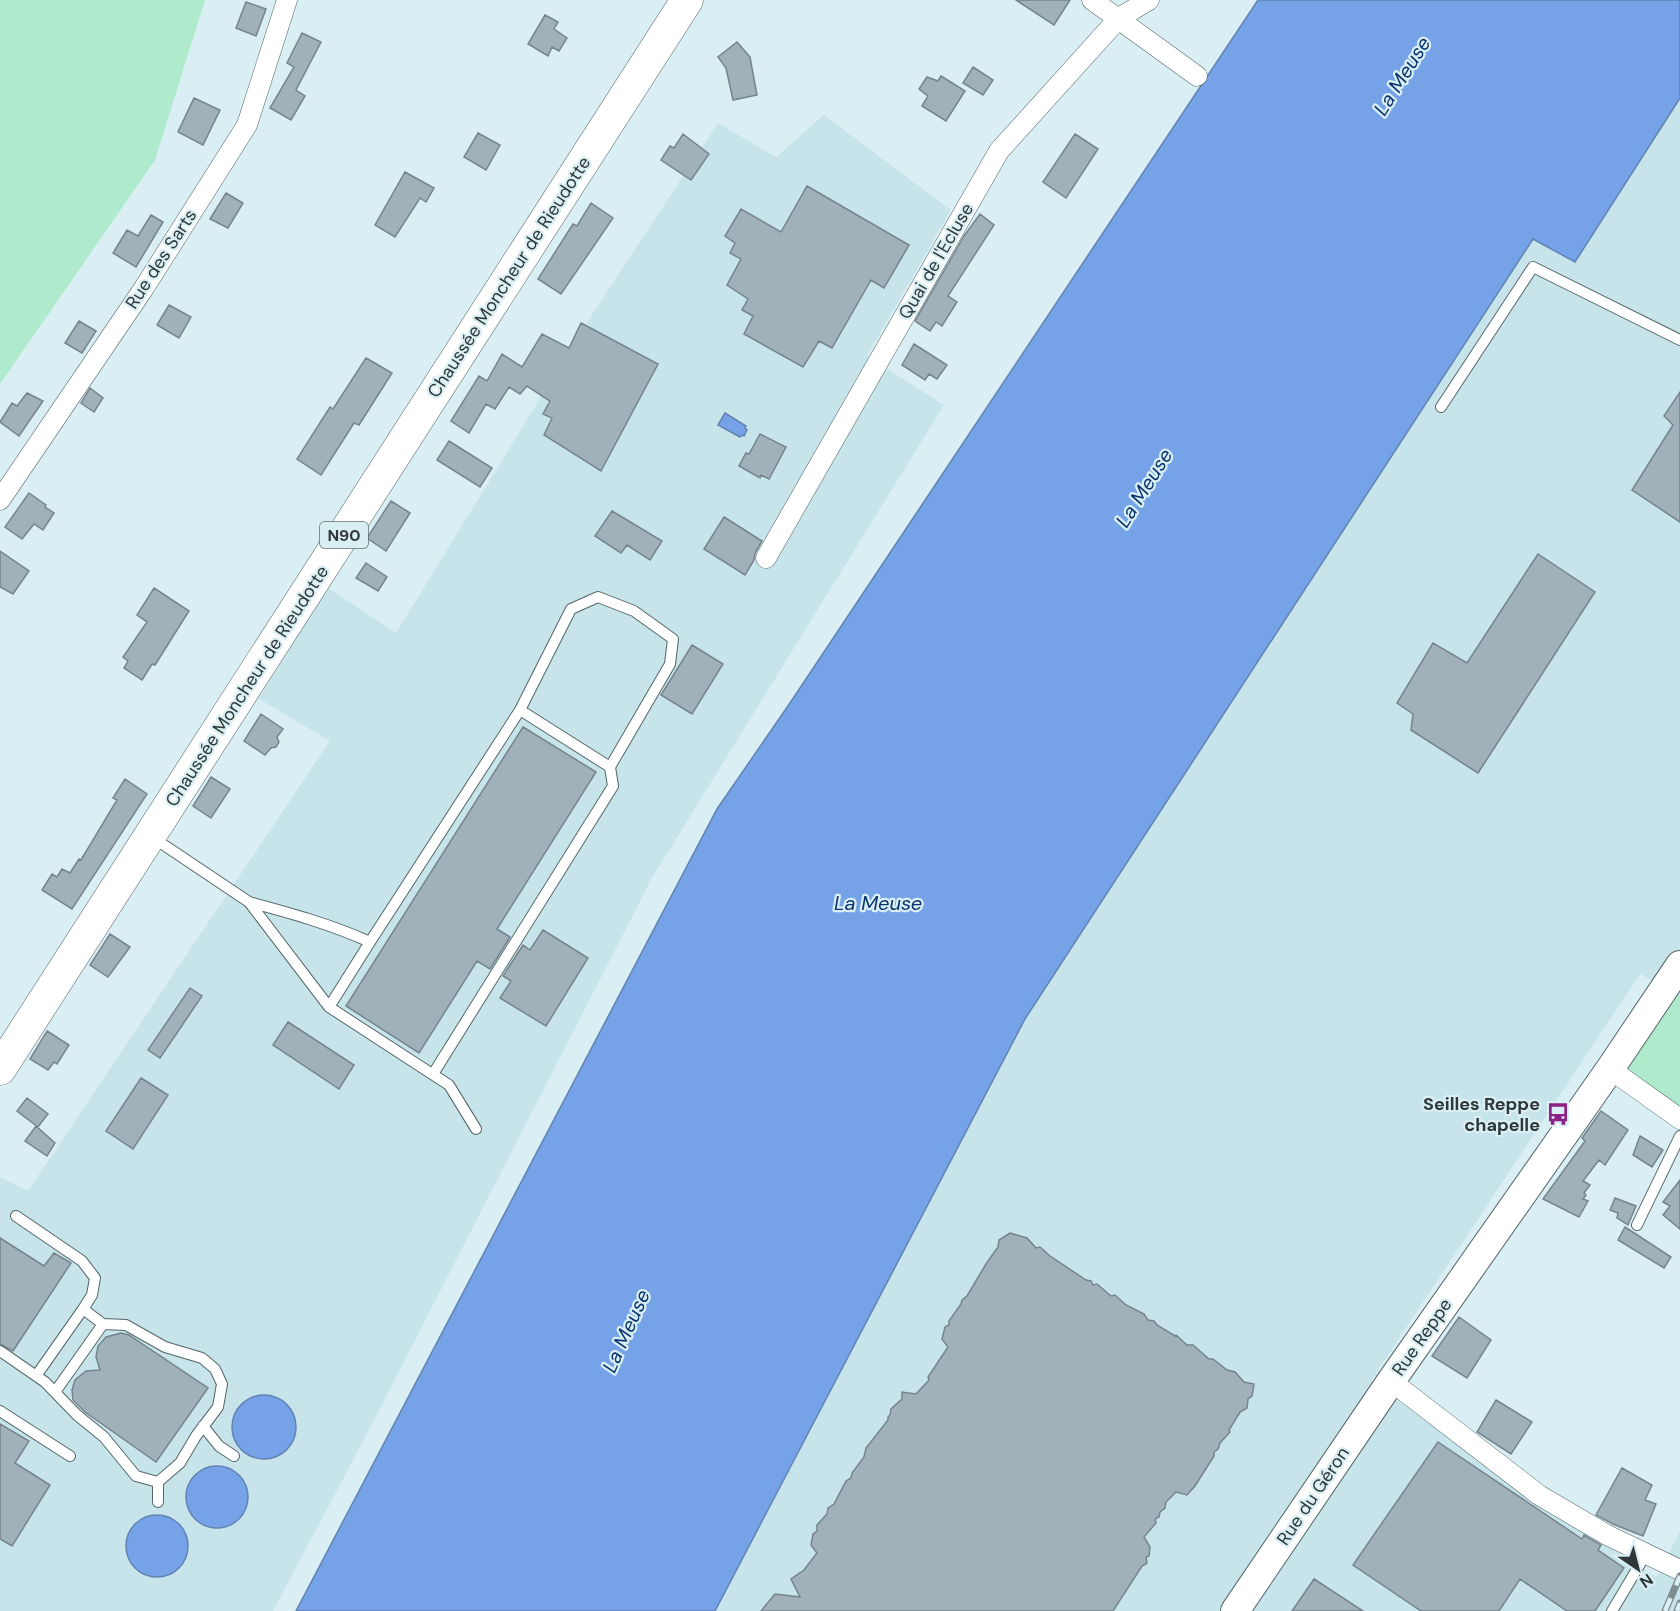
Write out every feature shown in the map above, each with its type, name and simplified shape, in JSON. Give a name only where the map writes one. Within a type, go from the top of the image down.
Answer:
[{"type":"main road","name":"Chaussée Moncheur de Rieudotte","points":[[0,1069],[687,0]]},
{"type":"main road","name":"Rue Reppe","points":[[1391,1381],[1610,1069],[1680,964]]},
{"type":"main road","name":"Rue du Géron","points":[[1235,1611],[1391,1381]]},
{"type":"street","name":"Rue des Sarts","points":[[0,500],[144,288],[247,125],[287,0]]},
{"type":"street","points":[[1092,0],[1197,76]]},
{"type":"street","name":"Quai de l'Ecluse","points":[[766,558],[999,151],[1119,18],[1149,0]]},
{"type":"street","points":[[1610,1069],[1680,1119]]},
{"type":"street","name":"Rue Reppe","points":[[1391,1381],[1539,1496],[1607,1535],[1680,1570]]},
{"type":"lane","points":[[1442,407],[1533,267],[1680,340]]},
{"type":"lane","points":[[329,1007],[520,710],[571,609],[598,597],[634,611],[673,639],[670,663],[610,767],[613,786],[433,1074]]},
{"type":"lane","points":[[520,710],[610,767]]},
{"type":"lane","points":[[151,836],[249,902],[329,1007],[449,1084],[476,1129]]},
{"type":"lane","points":[[249,902],[342,929],[370,942]]},
{"type":"lane","points":[[1637,1225],[1680,1136]]},
{"type":"lane","points":[[16,1216],[82,1261],[94,1278],[92,1295],[36,1376]]},
{"type":"lane","points":[[83,1309],[103,1324],[126,1325],[165,1347],[202,1358],[214,1369],[222,1384],[218,1407],[180,1463],[159,1482],[158,1502]]},
{"type":"lane","points":[[55,1392],[103,1324]]},
{"type":"lane","points":[[0,1352],[55,1392],[77,1415],[104,1437],[136,1476],[159,1482]]},
{"type":"lane","points":[[0,1411],[70,1456]]},
{"type":"lane","points":[[203,1426],[219,1446],[234,1456]]},
{"type":"lane","points":[[1612,1611],[1646,1554]]},
{"type":"shaded area","points":[[1680,98],[1680,994],[1640,974],[1371,1381],[1536,1501],[1657,1577],[1680,1531],[1680,1611],[715,1611],[1025,1019],[1533,239],[1575,262]]},
{"type":"shaded area","points":[[824,115],[951,210],[867,356],[944,405],[652,878],[371,1426],[273,1611],[0,1611],[0,1177],[28,1191],[330,741],[259,699],[327,587],[396,633],[584,327],[718,123],[776,157]]},
{"type":"green space","points":[[0,0],[205,0],[155,160],[0,384]]},
{"type":"green space","points":[[1677,993],[1680,994],[1680,1119],[1619,1075]]},
{"type":"water","name":"La Meuse","points":[[1258,0],[1680,0],[1680,98],[1575,262],[1533,239],[1025,1019],[715,1611],[296,1611],[717,809]]},
{"type":"water","points":[[725,413],[746,426],[744,436],[740,437],[718,425]]},
{"type":"water","points":[[264,1395],[282,1401],[290,1409],[296,1427],[290,1445],[282,1453],[264,1459],[246,1453],[238,1445],[232,1427],[238,1409],[246,1401]]},
{"type":"water","points":[[211,1466],[223,1466],[239,1475],[246,1485],[248,1497],[246,1509],[239,1519],[223,1528],[211,1528],[200,1523],[191,1514],[186,1503],[186,1491],[191,1480],[200,1471]]},
{"type":"water","points":[[151,1515],[163,1515],[179,1524],[186,1534],[188,1546],[186,1558],[179,1568],[163,1577],[151,1577],[140,1572],[131,1563],[126,1552],[126,1540],[131,1529],[140,1520]]},
{"type":"building","points":[[1016,0],[1070,0],[1054,25]]},
{"type":"building","points":[[246,2],[266,9],[256,36],[236,28]]},
{"type":"building","points":[[545,15],[558,22],[554,29],[567,38],[559,51],[552,47],[548,56],[528,44]]},
{"type":"building","points":[[302,33],[321,42],[296,90],[305,96],[291,120],[270,108],[294,67],[287,63]]},
{"type":"building","points":[[737,42],[750,57],[757,95],[733,100],[726,68],[718,57]]},
{"type":"building","points":[[973,67],[993,80],[983,95],[963,83]]},
{"type":"building","points":[[941,76],[965,91],[946,121],[922,106],[928,96],[919,89],[927,77],[938,81]]},
{"type":"building","points":[[194,98],[220,110],[203,145],[178,132]]},
{"type":"building","points":[[478,133],[500,145],[486,170],[464,157]]},
{"type":"building","points":[[683,134],[709,154],[691,180],[661,160],[670,146],[674,148]]},
{"type":"building","points":[[1075,134],[1098,149],[1066,198],[1043,182]]},
{"type":"building","points":[[405,172],[434,188],[426,202],[420,198],[395,237],[375,225]]},
{"type":"building","points":[[807,186],[909,245],[884,288],[871,280],[832,348],[819,341],[803,367],[744,334],[753,316],[742,310],[748,299],[727,285],[741,259],[730,253],[735,243],[725,236],[741,209],[781,232]]},
{"type":"building","points":[[226,193],[243,203],[228,228],[210,219]]},
{"type":"building","points":[[591,203],[613,218],[561,294],[538,279],[573,224],[577,226]]},
{"type":"building","points":[[980,214],[994,225],[948,296],[957,302],[942,326],[936,322],[930,331],[915,321],[964,236]]},
{"type":"building","points":[[151,215],[163,222],[136,267],[113,253],[127,230],[138,236]]},
{"type":"building","points":[[169,305],[191,317],[179,338],[157,325]]},
{"type":"building","points":[[79,321],[96,331],[82,353],[65,343]]},
{"type":"building","points":[[581,323],[658,364],[601,471],[544,435],[552,418],[543,414],[550,401],[527,386],[520,394],[509,387],[495,409],[486,404],[469,433],[451,421],[479,376],[487,381],[502,354],[522,367],[542,334],[569,348]]},
{"type":"building","points":[[914,344],[947,365],[937,379],[929,374],[925,380],[902,365]]},
{"type":"building","points":[[366,358],[392,373],[359,425],[354,423],[321,475],[297,459],[330,407],[333,409]]},
{"type":"building","points":[[90,388],[103,398],[94,412],[81,403]]},
{"type":"building","points":[[1680,392],[1680,522],[1632,490],[1673,425],[1664,416]]},
{"type":"building","points":[[27,393],[43,401],[19,436],[0,422],[12,403],[17,406]]},
{"type":"building","points":[[760,434],[786,447],[769,479],[761,475],[760,478],[739,466]]},
{"type":"building","points":[[449,441],[492,468],[480,487],[437,460]]},
{"type":"building","points":[[29,493],[54,513],[43,530],[34,524],[22,539],[5,527]]},
{"type":"building","points":[[391,501],[410,513],[386,551],[367,538]]},
{"type":"building","points":[[612,511],[662,541],[650,560],[627,545],[621,553],[595,536]]},
{"type":"building","points":[[724,517],[762,541],[745,575],[704,549]]},
{"type":"building","points":[[0,551],[29,571],[13,594],[0,587]]},
{"type":"building","points":[[1538,554],[1595,592],[1478,773],[1411,730],[1413,714],[1397,703],[1433,643],[1467,663]]},
{"type":"building","points":[[366,563],[387,577],[378,591],[356,578]]},
{"type":"building","points":[[154,588],[189,611],[155,665],[152,664],[142,680],[124,668],[128,661],[123,657],[147,622],[137,615]]},
{"type":"building","points":[[692,645],[723,664],[692,714],[661,695]]},
{"type":"building","points":[[261,714],[283,729],[277,737],[279,742],[276,747],[271,748],[265,755],[244,741]]},
{"type":"building","points":[[523,727],[596,772],[497,929],[510,937],[490,969],[477,961],[419,1053],[346,1006]]},
{"type":"building","points":[[211,777],[230,789],[211,818],[193,806]]},
{"type":"building","points":[[125,779],[147,794],[72,909],[42,890],[52,874],[57,877],[62,869],[70,873],[79,859],[81,860],[117,800],[113,798]]},
{"type":"building","points":[[543,930],[588,958],[546,1026],[500,998],[511,981],[503,976],[523,945],[530,950]]},
{"type":"building","points":[[110,934],[130,947],[108,977],[90,965]]},
{"type":"building","points":[[190,988],[202,996],[160,1058],[148,1050]]},
{"type":"building","points":[[288,1022],[354,1065],[339,1089],[273,1045]]},
{"type":"building","points":[[47,1031],[69,1045],[57,1064],[54,1062],[48,1070],[30,1059]]},
{"type":"building","points":[[141,1078],[168,1095],[133,1149],[106,1131]]},
{"type":"building","points":[[27,1098],[48,1114],[38,1127],[17,1111]]},
{"type":"building","points":[[1601,1111],[1628,1130],[1605,1165],[1599,1160],[1583,1181],[1590,1185],[1583,1199],[1588,1201],[1579,1217],[1543,1199],[1585,1141],[1582,1138]]},
{"type":"building","points":[[36,1126],[55,1143],[47,1156],[25,1141]]},
{"type":"building","points":[[1640,1136],[1663,1150],[1652,1167],[1633,1155]]},
{"type":"building","points":[[1680,1180],[1680,1229],[1663,1215],[1670,1206],[1663,1202]]},
{"type":"building","points":[[1615,1198],[1636,1206],[1628,1225],[1617,1218],[1618,1213],[1610,1210]]},
{"type":"building","points":[[1625,1227],[1671,1257],[1664,1268],[1618,1240]]},
{"type":"building","points":[[1010,1233],[1027,1238],[1036,1248],[1040,1247],[1086,1280],[1091,1281],[1093,1285],[1097,1284],[1111,1296],[1115,1295],[1126,1305],[1144,1314],[1148,1320],[1154,1321],[1176,1335],[1187,1345],[1193,1345],[1209,1359],[1235,1372],[1244,1382],[1254,1384],[1247,1408],[1240,1412],[1230,1432],[1214,1452],[1214,1456],[1195,1486],[1187,1495],[1176,1492],[1166,1502],[1165,1508],[1155,1519],[1156,1523],[1144,1537],[1150,1547],[1149,1556],[1146,1557],[1147,1563],[1142,1566],[1113,1611],[761,1611],[775,1594],[800,1597],[791,1579],[804,1570],[817,1553],[811,1545],[817,1525],[827,1514],[828,1508],[834,1504],[846,1481],[851,1478],[864,1457],[866,1448],[888,1420],[891,1409],[902,1399],[902,1392],[916,1394],[929,1380],[928,1377],[948,1347],[942,1339],[945,1327],[949,1325],[949,1321],[962,1300],[967,1296],[998,1247],[999,1240]]},
{"type":"building","points":[[0,1238],[44,1266],[54,1253],[71,1263],[13,1351],[0,1344]]},
{"type":"building","points":[[1459,1317],[1491,1340],[1467,1378],[1432,1356]]},
{"type":"building","points":[[121,1333],[129,1335],[208,1388],[156,1462],[85,1412],[73,1400],[72,1390],[75,1380],[86,1371],[100,1370],[96,1357],[98,1346],[106,1337]]},
{"type":"building","points":[[1496,1400],[1532,1422],[1511,1454],[1477,1432]]},
{"type":"building","points":[[0,1424],[29,1441],[15,1463],[50,1485],[12,1546],[0,1539]]},
{"type":"building","points":[[1438,1442],[1582,1539],[1584,1535],[1601,1545],[1598,1550],[1624,1568],[1595,1611],[1567,1611],[1520,1579],[1499,1611],[1421,1611],[1353,1565]]},
{"type":"building","points":[[1622,1468],[1652,1485],[1645,1500],[1656,1504],[1643,1536],[1596,1515]]},
{"type":"building","points":[[1314,1579],[1363,1611],[1292,1611]]},
{"type":"railway","points":[[1665,1611],[1680,1576]]},
{"type":"railway","points":[[1677,1611],[1680,1603]]},
{"type":"place","name":"Seilles Reppe chapelle","points":[[1558,1114]]}]
